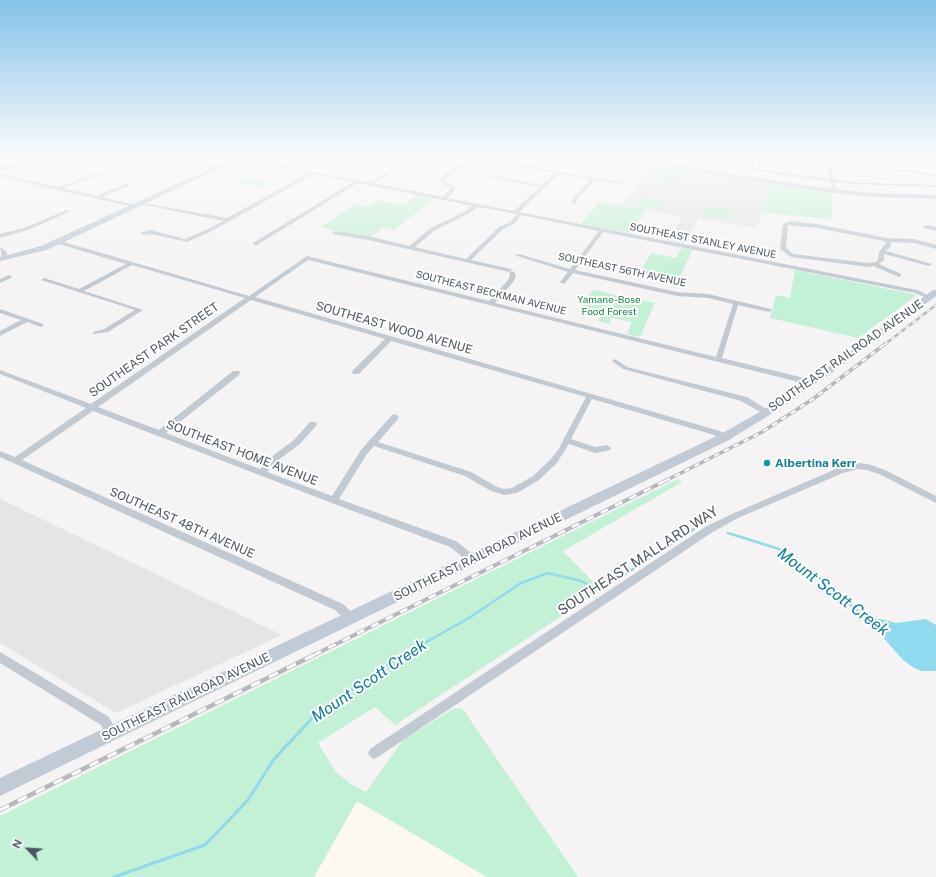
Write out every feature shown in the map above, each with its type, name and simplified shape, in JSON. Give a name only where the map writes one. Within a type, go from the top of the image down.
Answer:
[{"type":"street","points":[[92,197],[133,206]]},
{"type":"street","points":[[0,250],[4,252],[2,258],[32,252],[57,242],[153,197]]},
{"type":"street","points":[[143,233],[151,232],[185,241],[208,232],[270,197]]},
{"type":"street","points":[[255,244],[332,197]]},
{"type":"street","name":"SOUTHEAST STANLEY AVENUE","points":[[433,197],[933,294]]},
{"type":"street","points":[[467,261],[502,228],[512,223],[533,197]]},
{"type":"street","points":[[574,203],[574,200],[577,197]]},
{"type":"street","points":[[140,203],[228,220]]},
{"type":"street","points":[[410,248],[433,230],[466,213],[476,205]]},
{"type":"street","points":[[0,236],[26,229],[69,211]]},
{"type":"street","points":[[899,275],[874,264],[847,263],[796,256],[787,253],[783,249],[786,224],[817,226],[886,240],[914,241],[936,247]]},
{"type":"street","points":[[926,226],[936,230]]},
{"type":"street","points":[[563,282],[602,230]]},
{"type":"street","points":[[335,233],[511,271],[514,275],[512,279],[492,303]]},
{"type":"street","points":[[874,264],[881,260],[882,252],[888,246],[889,243],[886,240]]},
{"type":"street","name":"SOUTHEAST WOOD AVENUE","points":[[57,242],[718,433],[725,437]]},
{"type":"street","points":[[882,252],[929,264]]},
{"type":"street","name":"SOUTHEAST 56TH AVENUE","points":[[517,255],[571,271],[677,294],[704,296],[769,310]]},
{"type":"street","points":[[793,268],[796,256]]},
{"type":"street","name":"SOUTHEAST PARK STREET","points":[[15,461],[307,258]]},
{"type":"street","name":"SOUTHEAST BECKMAN AVENUE","points":[[307,258],[796,379],[808,385]]},
{"type":"street","points":[[846,278],[847,263]]},
{"type":"street","points":[[79,291],[130,264]]},
{"type":"street","points":[[0,281],[9,277]]},
{"type":"street","points":[[44,280],[140,310],[106,331],[95,333]]},
{"type":"street","name":"SOUTHEAST RAILROAD AVENUE","points":[[0,787],[473,560],[725,437],[808,385],[933,294]]},
{"type":"street","points":[[718,360],[736,303]]},
{"type":"street","points":[[0,311],[41,325]]},
{"type":"street","points":[[0,334],[26,320]]},
{"type":"street","points":[[356,372],[390,338]]},
{"type":"street","points":[[615,361],[625,368],[744,399],[767,412]]},
{"type":"street","name":"SOUTHEAST HOME AVENUE","points":[[0,372],[453,544],[473,560]]},
{"type":"street","points":[[160,434],[236,373]]},
{"type":"street","points":[[373,442],[468,474],[494,489],[504,492],[514,491],[536,478],[553,462],[567,441],[590,396]]},
{"type":"street","points":[[334,500],[364,452],[395,417]]},
{"type":"street","points":[[262,472],[278,456],[297,442],[313,424]]},
{"type":"street","points":[[567,441],[596,450],[607,448]]},
{"type":"street","name":"SOUTHEAST 48TH AVENUE","points":[[0,454],[339,607],[351,618]]},
{"type":"street","name":"SOUTHEAST MALLARD WAY","points":[[374,753],[708,530],[735,516],[841,470],[858,466],[874,469],[936,500]]},
{"type":"street","points":[[0,657],[105,721],[111,733]]},
{"type":"shaded area","points":[[629,197],[766,197],[757,228],[699,218],[684,244],[669,241],[682,217],[622,206]]},
{"type":"shaded area","points":[[0,499],[282,635],[116,713],[0,643]]},
{"type":"shaded area","points":[[357,801],[487,877],[314,877]]},
{"type":"green space","points":[[413,197],[434,199],[394,230],[384,227],[371,237],[355,233],[353,235],[320,227],[356,204],[367,207],[378,200],[403,205]]},
{"type":"green space","points":[[639,197],[645,197],[661,200],[664,205],[661,210],[637,206],[635,204]]},
{"type":"green space","points":[[766,197],[831,197],[833,220],[762,212]]},
{"type":"green space","points":[[599,202],[646,210],[630,233],[581,224]]},
{"type":"green space","points":[[710,207],[721,207],[734,210],[730,219],[701,215],[704,210]]},
{"type":"green space","points":[[682,248],[693,250],[678,280],[640,272],[651,253],[676,258]]},
{"type":"green space","points":[[795,270],[917,295],[858,338],[770,318],[776,295],[790,298]]},
{"type":"green space","name":"Yamane-Bose Food Forest","points":[[593,290],[655,303],[640,337],[627,334],[632,322],[612,318],[609,324],[598,321],[601,316],[579,311]]},
{"type":"green space","points":[[678,479],[682,482],[563,551],[601,590],[395,725],[375,707],[318,743],[336,772],[352,785],[366,792],[403,740],[453,709],[460,708],[464,711],[578,877],[487,877],[357,801],[314,877],[0,877],[0,816]]},
{"type":"water","points":[[865,617],[896,623],[926,619],[936,625],[936,671],[922,671],[914,668],[903,660]]},
{"type":"waterway","name":"Mount Scott Creek","points":[[618,579],[697,527]]},
{"type":"waterway","name":"Mount Scott Creek","points":[[728,533],[779,549],[816,575],[866,618]]},
{"type":"waterway","name":"Mount Scott Creek","points":[[403,655],[469,618],[521,583],[548,573],[581,581],[595,588]]},
{"type":"waterway","name":"Mount Scott Creek","points":[[114,877],[205,845],[248,800],[274,759],[317,713],[404,654]]},
{"type":"railway","points":[[884,345],[936,305]]},
{"type":"railway","points":[[666,481],[762,432],[813,399],[885,344]]},
{"type":"railway","points":[[314,655],[666,481]]},
{"type":"railway","points":[[0,810],[316,654]]},
{"type":"place","name":"Albertina Kerr","points":[[767,463]]}]
